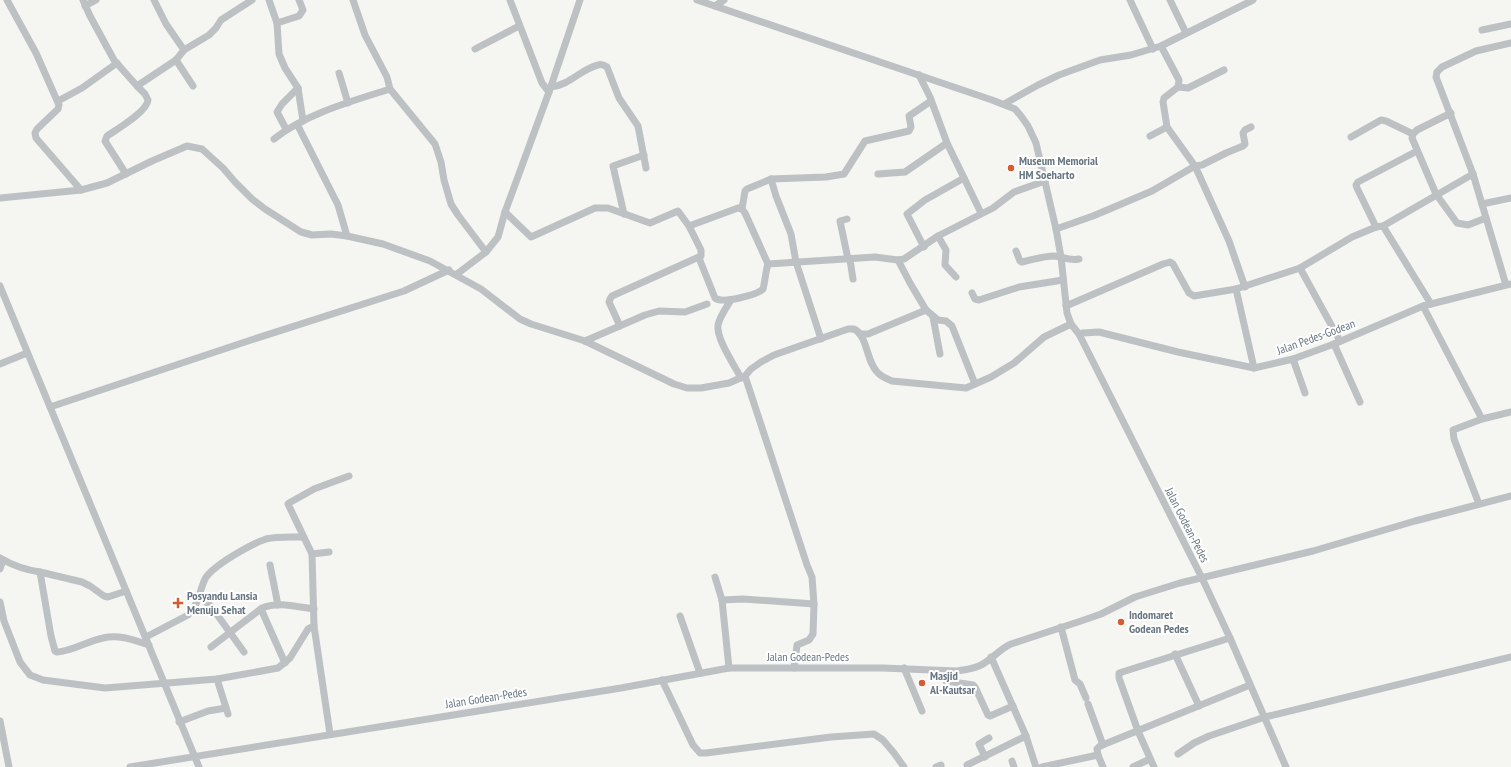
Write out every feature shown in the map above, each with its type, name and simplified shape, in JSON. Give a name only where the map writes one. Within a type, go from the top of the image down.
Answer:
[{"type":"street","points":[[7,0],[36,53],[58,101],[58,109],[37,129],[35,133],[36,138],[81,190]]},
{"type":"street","points":[[96,0],[84,3],[117,63],[146,94],[148,100],[146,106],[105,138],[105,141],[126,174]]},
{"type":"street","points":[[154,0],[166,24],[184,50]]},
{"type":"street","points":[[137,86],[176,60],[184,50],[209,35],[216,28],[220,20],[252,0]]},
{"type":"street","points":[[269,0],[277,23],[279,54],[285,68],[298,88],[300,122],[338,205],[347,236]]},
{"type":"street","points":[[277,23],[299,16],[303,10],[299,0]]},
{"type":"street","points":[[353,0],[365,34],[387,77],[390,89],[435,144],[451,204],[486,252]]},
{"type":"street","points":[[510,0],[542,83],[550,89]]},
{"type":"street","points":[[457,274],[486,252],[498,237],[504,212],[550,89],[580,0]]},
{"type":"street","points":[[0,198],[81,190],[107,183],[187,146],[202,149],[224,168],[235,182],[252,199],[301,232],[312,235],[331,234],[347,236],[383,244],[430,261],[457,274],[482,289],[520,319],[531,324],[585,341],[674,384],[687,388],[701,388],[729,383],[743,377],[751,369],[774,355],[848,329],[854,329],[860,334],[874,368],[882,376],[892,381],[966,388],[1014,363],[1044,337],[1071,324],[1066,306],[1061,257],[1056,229],[1036,143],[1028,126],[1015,109],[697,0]]},
{"type":"street","points":[[715,6],[724,0]]},
{"type":"street","points":[[1130,0],[1153,49]]},
{"type":"street","points":[[1170,0],[1186,33]]},
{"type":"street","points":[[1004,104],[1038,85],[1100,60],[1131,55],[1161,46],[1253,0]]},
{"type":"street","points":[[1482,30],[1511,24]]},
{"type":"street","points":[[475,49],[519,26]]},
{"type":"street","points":[[1509,285],[1486,218],[1473,174],[1436,77],[1439,69],[1476,51],[1511,43]]},
{"type":"street","points":[[1161,46],[1179,80],[1178,87]]},
{"type":"street","points":[[176,60],[193,86]]},
{"type":"street","points":[[58,101],[82,88],[117,63]]},
{"type":"street","points":[[550,89],[597,65],[604,65],[607,67],[618,98],[638,126],[646,168]]},
{"type":"street","points":[[1224,70],[1188,88],[1178,87],[1168,94],[1164,98],[1163,102],[1167,127],[1195,166],[1229,241],[1245,287]]},
{"type":"street","points":[[339,73],[348,103]]},
{"type":"street","points":[[919,75],[947,143],[981,213]]},
{"type":"street","points":[[286,129],[276,112],[298,88]]},
{"type":"street","points":[[274,138],[286,129],[300,122],[348,103],[390,89]]},
{"type":"street","points":[[504,212],[531,237],[595,208],[608,208],[650,223],[678,211],[689,226],[701,250],[701,255],[699,258],[715,298],[721,301],[731,300],[761,290],[764,286],[768,264],[742,209],[745,191],[747,189],[771,179],[826,177],[844,174],[863,143],[909,130],[911,127],[909,116],[931,101]]},
{"type":"street","points":[[1451,113],[1417,130],[1413,134],[1412,138],[1436,194],[1458,224],[1470,224],[1486,218]]},
{"type":"street","points":[[1351,137],[1381,120],[1413,134]]},
{"type":"street","points":[[1150,136],[1167,127]]},
{"type":"street","points":[[1056,229],[1152,191],[1195,166],[1202,165],[1226,152],[1243,146],[1245,144],[1243,133],[1251,127]]},
{"type":"street","points":[[878,174],[905,172],[947,143]]},
{"type":"street","points":[[1417,151],[1358,182],[1356,185],[1380,227],[1431,304]]},
{"type":"street","points":[[624,214],[613,166],[644,155]]},
{"type":"street","points":[[1066,306],[1170,262],[1173,264],[1189,293],[1194,296],[1245,287],[1300,268],[1352,237],[1380,227],[1415,209],[1436,194],[1473,174]]},
{"type":"street","points":[[924,247],[907,214],[925,200],[964,178]]},
{"type":"street","points":[[771,179],[791,234],[796,262],[822,339]]},
{"type":"street","points":[[768,264],[875,257],[898,260],[911,256],[938,236],[993,208],[1014,192],[1045,181]]},
{"type":"street","points":[[1482,204],[1511,198]]},
{"type":"street","points":[[689,226],[738,208],[742,209]]},
{"type":"street","points":[[847,219],[840,221],[853,279]]},
{"type":"street","points":[[938,236],[946,250],[945,265],[956,277]]},
{"type":"street","points":[[1016,251],[1020,261],[1022,262],[1040,257],[1061,257],[1072,260],[1079,259]]},
{"type":"street","points":[[620,326],[610,302],[612,296],[699,258]]},
{"type":"street","points":[[898,260],[910,284],[926,310],[933,317],[938,320],[946,321],[952,326],[975,384]]},
{"type":"street","points":[[1300,268],[1337,343],[1358,399]]},
{"type":"street","points":[[50,407],[404,291],[449,270]]},
{"type":"street","points":[[972,293],[975,298],[979,300],[1019,287],[1063,280]]},
{"type":"street","name":"Jalan Pedes-Godean","points":[[1079,334],[1098,332],[1178,352],[1254,368],[1294,359],[1337,343],[1423,306],[1509,285]]},
{"type":"street","points":[[0,286],[146,637],[179,722],[199,767]]},
{"type":"street","points":[[1236,289],[1254,368]]},
{"type":"street","points":[[731,300],[721,317],[718,329],[725,347],[743,377],[812,577],[814,604],[812,634],[809,640],[797,645],[794,668]]},
{"type":"street","points":[[585,341],[644,315],[659,311],[684,312],[707,304]]},
{"type":"street","points":[[1423,306],[1482,419]]},
{"type":"street","points":[[860,334],[868,334],[926,310]]},
{"type":"street","points":[[933,317],[940,354]]},
{"type":"street","name":"Jalan Godean-Pedes","points":[[130,767],[729,668],[904,668],[943,671],[969,669],[980,666],[1011,644],[1101,614],[1135,597],[1202,578],[1079,334],[1071,324]]},
{"type":"street","points":[[0,364],[27,353]]},
{"type":"street","points":[[1294,359],[1305,393]]},
{"type":"street","points":[[1479,504],[1454,439],[1454,429],[1482,419],[1511,412]]},
{"type":"street","points":[[330,734],[314,626],[312,554],[289,503],[314,490],[348,476]]},
{"type":"street","points":[[1286,767],[1230,638],[1202,578],[1314,551],[1511,496]]},
{"type":"street","points":[[146,637],[188,614],[196,605],[208,574],[217,567],[252,545],[267,538],[303,536]]},
{"type":"street","points":[[312,554],[329,552]]},
{"type":"street","points":[[0,569],[1,559],[30,571],[82,582],[104,596],[108,597],[126,591]]},
{"type":"street","points":[[270,565],[278,605]]},
{"type":"street","points":[[40,572],[55,651],[59,652],[112,636],[149,645]]},
{"type":"street","points":[[716,577],[722,600],[729,668]]},
{"type":"street","points":[[200,595],[213,609],[244,652]]},
{"type":"street","points":[[722,600],[743,599],[814,604]]},
{"type":"street","points":[[0,602],[4,621],[20,662],[30,675],[43,680],[105,688],[165,684],[242,676],[278,668],[285,663],[296,648],[303,634],[314,626]]},
{"type":"street","points":[[211,647],[261,609],[270,605],[314,609]]},
{"type":"street","points":[[261,609],[285,663]]},
{"type":"street","points":[[680,616],[700,673]]},
{"type":"street","points":[[1061,627],[1075,681],[1080,685],[1103,744]]},
{"type":"street","points":[[1154,767],[1138,731],[1118,675],[1121,671],[1230,638]]},
{"type":"street","points":[[1175,654],[1199,706]]},
{"type":"street","points":[[991,657],[1026,736],[1036,767]]},
{"type":"street","points":[[1178,754],[1194,743],[1209,736],[1265,717],[1511,657]]},
{"type":"street","points":[[904,668],[922,711]]},
{"type":"street","points":[[943,671],[946,681],[973,685],[988,715],[990,716],[1013,706]]},
{"type":"street","points":[[179,722],[208,711],[227,711],[216,679]]},
{"type":"street","points":[[662,680],[689,738],[696,749],[700,752],[706,753],[831,737],[874,734],[879,736],[894,752],[904,767]]},
{"type":"street","points":[[1103,767],[1097,749],[1103,744],[1250,685]]},
{"type":"street","points":[[0,721],[9,767]]},
{"type":"street","points":[[967,765],[1026,736]]},
{"type":"street","points":[[985,757],[979,744],[989,738]]},
{"type":"street","points":[[1042,767],[1098,755]]},
{"type":"street","points":[[1133,767],[1150,759]]},
{"type":"place","name":"Museum Memorial HM Soeharto","points":[[1011,168]]},
{"type":"place","name":"Posyandu Lansia Menuju Sehat","points":[[178,603]]},
{"type":"place","name":"Indomaret Godean Pedes","points":[[1121,622]]},
{"type":"place","name":"Masjid Al-Kautsar","points":[[922,683]]}]
